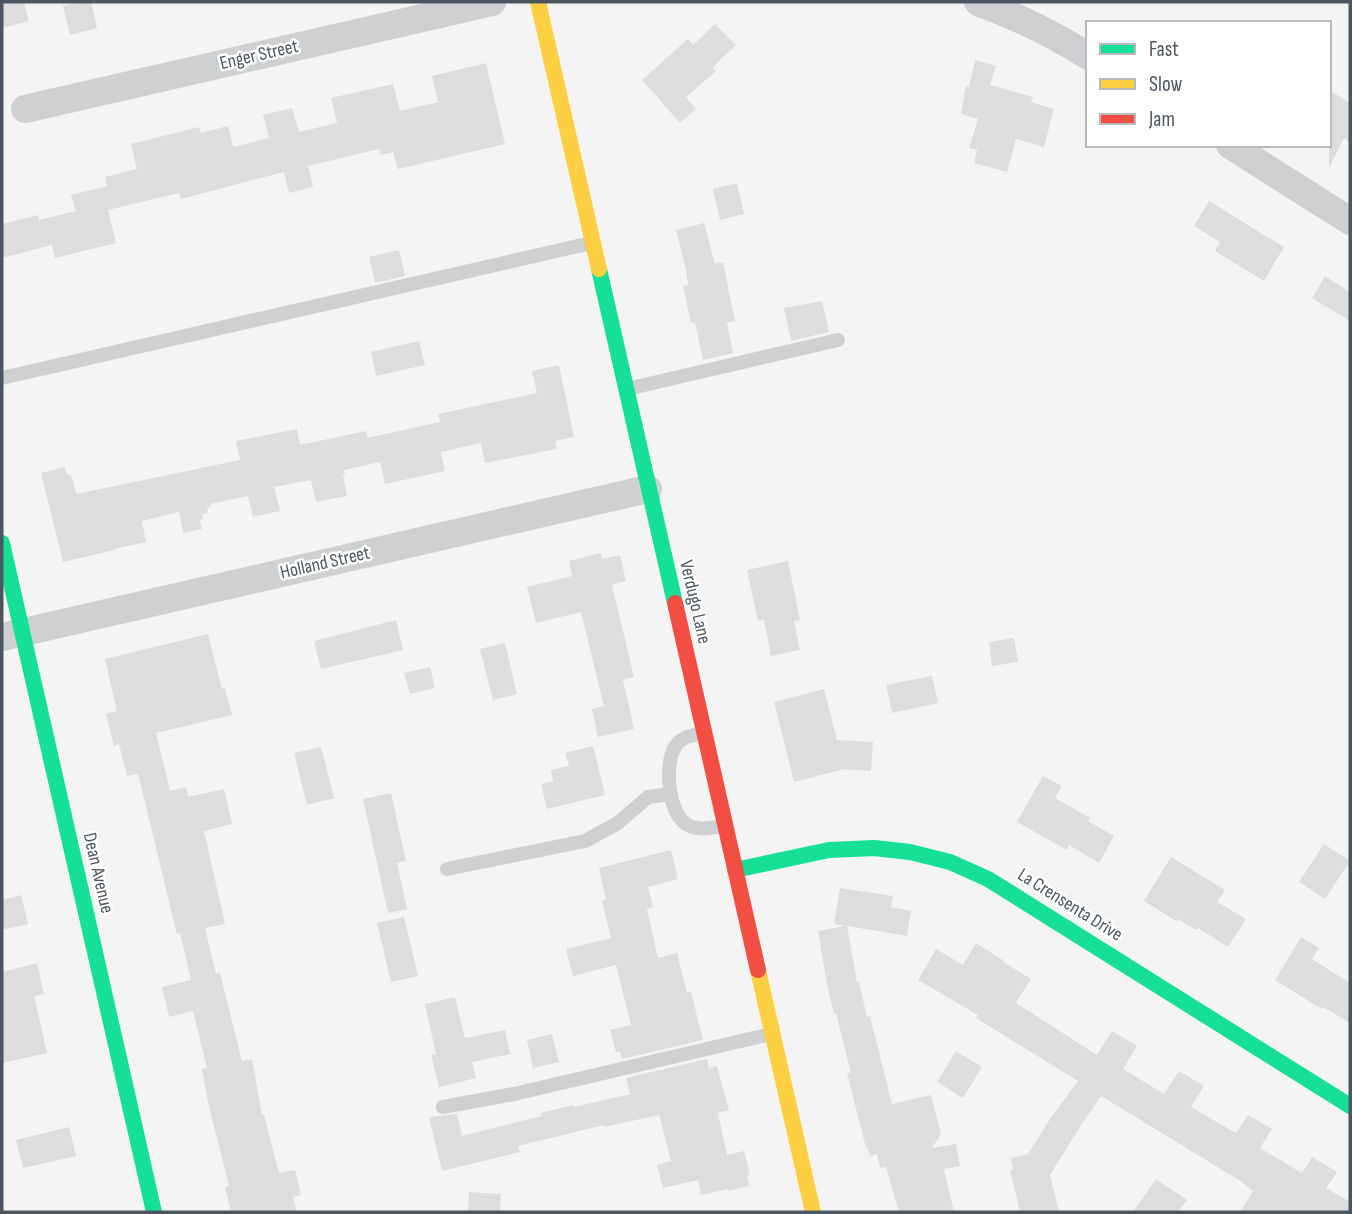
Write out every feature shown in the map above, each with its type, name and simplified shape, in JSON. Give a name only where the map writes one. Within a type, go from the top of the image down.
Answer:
[{"type":"street","name":"Enger Street","points":[[25,109],[492,2]]},
{"type":"street","name":"Verdugo Lane","points":[[538,2],[813,1212]]},
{"type":"street","points":[[978,2],[1005,12],[1086,55]]},
{"type":"street","points":[[1233,147],[1350,220]]},
{"type":"street","name":"Holland Street","points":[[12,634],[648,489]]},
{"type":"street","name":"Dean Avenue","points":[[2,543],[12,634],[154,1212]]},
{"type":"street","name":"La Crensenta Drive","points":[[735,870],[829,850],[874,848],[910,852],[950,862],[988,878],[1350,1106]]},
{"type":"lane","points":[[2,378],[592,243]]},
{"type":"lane","points":[[625,389],[838,340]]},
{"type":"lane","points":[[703,733],[686,737],[675,746],[669,765],[670,794],[676,814],[686,824],[700,829],[724,826]]},
{"type":"lane","points":[[447,869],[585,841],[618,823],[648,797],[670,794]]},
{"type":"lane","points":[[443,1107],[527,1091],[772,1033]]},
{"type":"building","points":[[2,2],[24,2],[29,21],[2,28]]},
{"type":"building","points":[[91,2],[97,28],[70,35],[63,6]]},
{"type":"building","points":[[715,24],[736,45],[713,67],[716,71],[686,97],[696,109],[680,123],[642,80],[688,39],[693,45]]},
{"type":"building","points":[[975,60],[996,66],[990,85],[1033,97],[1031,102],[1054,109],[1044,147],[1016,139],[1007,172],[974,163],[977,150],[969,148],[978,119],[961,114],[966,86],[969,87]]},
{"type":"building","points":[[486,63],[505,144],[398,169],[393,152],[381,155],[379,149],[308,166],[313,187],[289,193],[284,172],[181,199],[179,193],[108,210],[116,243],[55,258],[52,245],[2,258],[2,224],[38,215],[39,220],[76,211],[71,195],[107,186],[105,177],[137,169],[131,144],[199,127],[201,133],[228,126],[233,147],[269,138],[263,115],[292,108],[299,132],[337,123],[331,98],[393,84],[400,111],[438,102],[432,76]]},
{"type":"building","points":[[1331,91],[1350,103],[1350,142],[1344,138],[1329,168]]},
{"type":"building","points":[[737,183],[744,214],[720,220],[713,189]]},
{"type":"building","points":[[1209,201],[1284,247],[1264,281],[1215,251],[1220,242],[1194,226]]},
{"type":"building","points":[[704,223],[715,264],[723,262],[735,321],[727,323],[733,353],[703,360],[695,322],[691,323],[683,286],[688,285],[676,230]]},
{"type":"building","points":[[399,250],[405,276],[375,283],[369,257]]},
{"type":"building","points":[[1325,276],[1350,292],[1350,321],[1312,298]]},
{"type":"building","points":[[822,301],[829,332],[791,341],[784,308]]},
{"type":"building","points":[[419,341],[425,365],[376,376],[371,352]]},
{"type":"building","points":[[559,365],[574,437],[555,441],[557,449],[485,463],[481,443],[441,452],[445,471],[385,484],[380,462],[344,470],[347,496],[316,502],[311,480],[274,487],[280,511],[253,517],[248,496],[210,504],[208,513],[202,514],[203,519],[200,520],[202,529],[183,533],[179,512],[142,521],[146,542],[63,562],[41,473],[65,467],[67,474],[72,477],[76,494],[240,460],[236,441],[297,429],[300,445],[366,431],[367,438],[440,422],[438,414],[537,393],[532,371]]},
{"type":"building","points":[[601,553],[602,559],[620,555],[626,581],[612,585],[634,677],[623,680],[634,729],[598,737],[592,709],[604,706],[581,612],[536,623],[527,587],[572,576],[569,561]]},
{"type":"building","points":[[788,561],[800,620],[794,621],[800,650],[771,656],[764,620],[758,621],[747,570]]},
{"type":"building","points":[[396,620],[403,650],[321,669],[314,641]]},
{"type":"building","points":[[208,634],[222,689],[225,688],[232,715],[156,733],[170,791],[186,787],[188,797],[224,789],[232,824],[204,831],[225,924],[205,928],[216,974],[220,973],[242,1061],[252,1059],[262,1115],[279,1173],[295,1170],[301,1195],[293,1197],[297,1212],[231,1212],[225,1187],[229,1186],[202,1069],[207,1068],[193,1011],[169,1017],[162,987],[191,980],[180,933],[177,934],[138,774],[127,776],[119,744],[114,746],[106,714],[117,711],[105,659]]},
{"type":"building","points":[[1014,638],[1018,662],[992,666],[989,642]]},
{"type":"building","points":[[505,643],[517,694],[493,700],[480,649]]},
{"type":"building","points":[[430,667],[435,688],[410,694],[404,673]]},
{"type":"building","points":[[932,676],[938,703],[892,713],[886,685]]},
{"type":"building","points":[[824,689],[837,740],[873,742],[871,771],[844,769],[794,782],[774,702]]},
{"type":"building","points":[[593,746],[605,795],[547,809],[541,784],[553,781],[551,770],[569,766],[565,753]]},
{"type":"building","points":[[321,747],[334,798],[307,805],[294,753]]},
{"type":"building","points":[[1043,776],[1062,786],[1055,798],[1090,818],[1088,821],[1114,836],[1099,863],[1069,845],[1067,850],[1017,822]]},
{"type":"building","points":[[391,793],[406,861],[397,863],[407,909],[388,913],[363,799]]},
{"type":"building","points":[[1324,844],[1350,861],[1325,899],[1299,882]]},
{"type":"building","points":[[671,850],[678,879],[648,887],[653,907],[647,909],[658,958],[677,953],[687,993],[691,992],[703,1040],[622,1059],[620,1051],[616,1052],[610,1030],[631,1025],[616,965],[573,976],[566,949],[611,938],[602,901],[606,900],[599,868]]},
{"type":"building","points":[[1171,857],[1225,890],[1217,902],[1246,919],[1228,947],[1198,928],[1196,930],[1178,919],[1176,921],[1144,901]]},
{"type":"building","points":[[840,888],[893,896],[891,907],[911,911],[907,936],[847,926],[857,982],[867,1017],[870,1016],[892,1104],[931,1095],[941,1134],[932,1148],[956,1144],[960,1166],[944,1169],[954,1212],[899,1212],[886,1167],[880,1168],[877,1154],[870,1156],[866,1148],[847,1073],[851,1073],[828,989],[818,931],[845,926],[834,924]]},
{"type":"building","points":[[21,895],[28,924],[2,930],[2,900]]},
{"type":"building","points":[[404,917],[418,976],[391,982],[377,923]]},
{"type":"building","points":[[1301,937],[1319,948],[1312,959],[1350,983],[1350,1023],[1275,980]]},
{"type":"building","points":[[976,943],[1031,979],[1016,1003],[1097,1055],[1112,1031],[1137,1046],[1123,1069],[1164,1094],[1179,1071],[1204,1086],[1191,1107],[1236,1133],[1248,1115],[1272,1129],[1260,1148],[1302,1173],[1312,1157],[1337,1172],[1326,1188],[1350,1202],[1350,1212],[1240,1212],[1253,1191],[1101,1096],[1050,1175],[1059,1212],[1020,1212],[1010,1170],[1013,1170],[1011,1158],[1028,1154],[1078,1081],[976,1018],[978,1015],[918,980],[936,949],[963,965]]},
{"type":"building","points":[[37,963],[44,994],[34,996],[47,1053],[2,1063],[2,972]]},
{"type":"building","points":[[455,997],[465,1038],[505,1030],[510,1054],[472,1062],[476,1078],[439,1087],[431,1055],[436,1054],[425,1004]]},
{"type":"building","points":[[552,1034],[559,1062],[533,1068],[527,1040]]},
{"type":"building","points":[[956,1051],[982,1067],[963,1098],[937,1082]]},
{"type":"building","points":[[707,1059],[709,1068],[717,1066],[729,1110],[718,1113],[727,1155],[744,1151],[750,1175],[747,1176],[749,1186],[701,1195],[698,1180],[663,1188],[657,1165],[671,1161],[659,1115],[518,1146],[520,1152],[442,1171],[429,1117],[457,1114],[462,1136],[542,1116],[541,1113],[573,1105],[574,1107],[630,1094],[626,1078]]},
{"type":"building","points":[[69,1127],[76,1156],[23,1168],[16,1140]]},
{"type":"building","points":[[1156,1179],[1187,1200],[1178,1212],[1133,1212]]},
{"type":"building","points":[[469,1192],[501,1194],[500,1212],[468,1212]]},
{"type":"traffic: fast","points":[[599,269],[675,603]]},
{"type":"traffic: fast","points":[[2,543],[154,1212]]},
{"type":"traffic: fast","points":[[735,870],[829,850],[874,848],[910,852],[950,862],[988,879],[1350,1106]]},
{"type":"traffic: slow","points":[[538,2],[599,269]]},
{"type":"traffic: slow","points":[[758,970],[813,1212]]},
{"type":"traffic: jam","points":[[675,603],[758,970]]}]
